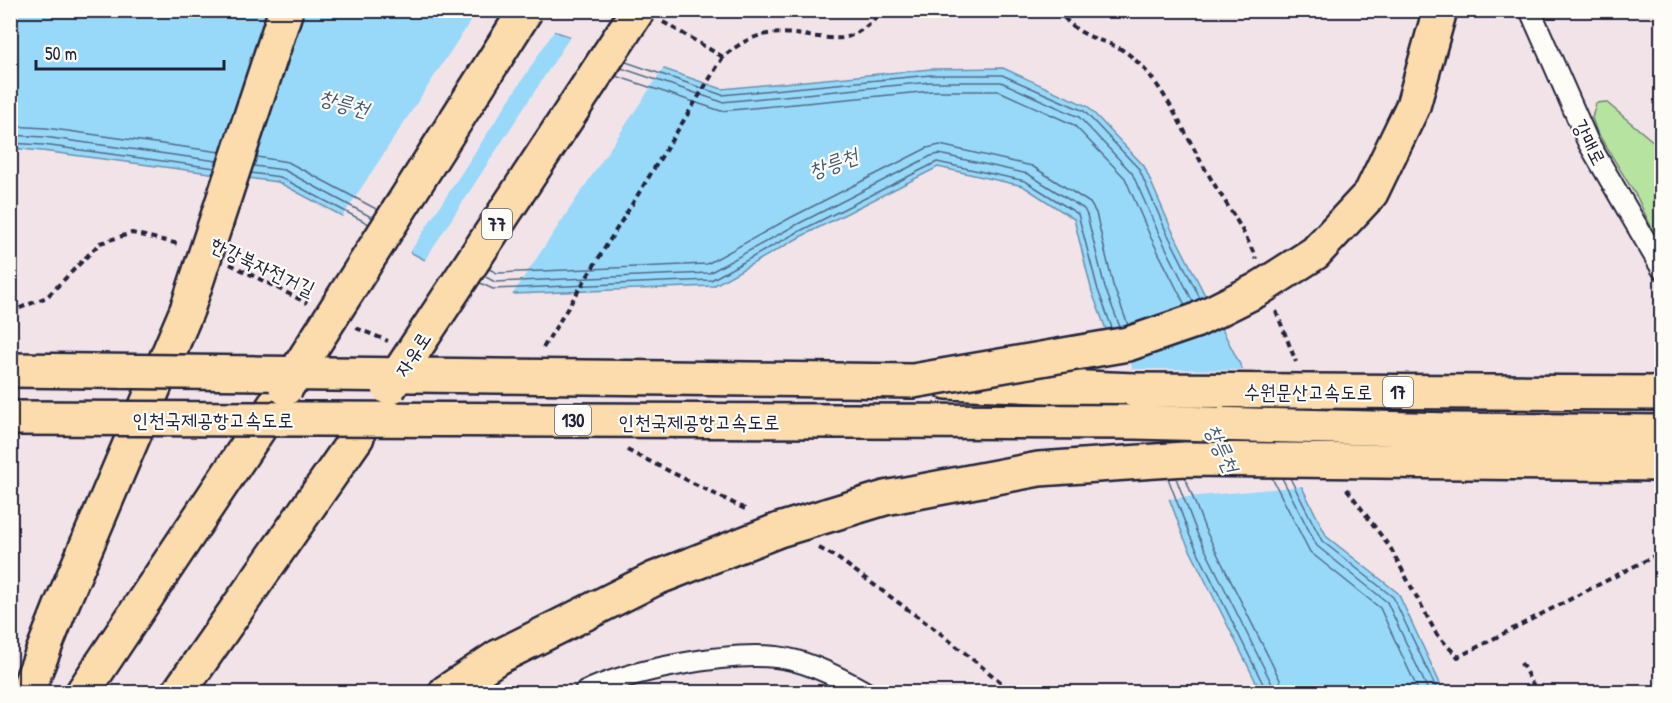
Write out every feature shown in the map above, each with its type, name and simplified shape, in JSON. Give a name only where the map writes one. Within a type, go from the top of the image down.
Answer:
[{"type":"highway","points":[[27,693],[61,606],[187,310],[286,10]]},
{"type":"highway","points":[[83,693],[286,388],[526,10]]},
{"type":"highway","points":[[913,381],[1128,344],[1195,321],[1257,290],[1315,253],[1371,193],[1413,106],[1440,10]]},
{"type":"highway","name":"자유로","points":[[178,693],[357,437],[646,13]]},
{"type":"highway","name":"130","points":[[10,369],[913,381],[1134,390]]},
{"type":"highway","name":"수원문산고속도로","points":[[1134,390],[1662,393]]},
{"type":"highway","name":"인천국제공항고속도로","points":[[10,418],[1135,422]]},
{"type":"highway","name":"수원문산고속도로","points":[[1135,422],[1452,430],[1662,432]]},
{"type":"highway","points":[[446,693],[498,657],[654,579],[779,530],[885,498],[1039,469],[1185,459],[1662,464]]},
{"type":"street","name":"강매로","points":[[1530,10],[1588,142],[1662,269]]},
{"type":"street","points":[[585,693],[602,684],[659,668],[727,658],[777,657],[821,669],[865,693]]},
{"type":"path","points":[[558,324],[723,57],[739,43],[763,33],[783,32],[843,38],[867,26],[885,10]]},
{"type":"path","points":[[646,13],[723,57]]},
{"type":"path","name":"한강북자전거길","points":[[10,312],[47,297],[100,243],[132,233],[171,240],[182,245]]},
{"type":"path","name":"한강북자전거길","points":[[224,262],[245,270],[308,303]]},
{"type":"path","points":[[350,325],[394,344]]},
{"type":"path","points":[[1521,663],[1537,693]]},
{"type":"green space","points":[[1606,102],[1661,148],[1661,248],[1637,197],[1597,132],[1592,118],[1596,103]]},
{"type":"water","name":"창릉천","points":[[10,11],[496,11],[722,89],[931,69],[1003,68],[1087,106],[1144,166],[1171,228],[1327,537],[1398,593],[1444,692],[1261,692],[1184,538],[1092,292],[1074,219],[1023,186],[938,167],[800,237],[713,286],[491,295],[278,182],[11,148]]},
{"type":"pier","points":[[506,10],[556,28],[408,255],[341,219],[477,11]]},
{"type":"pier","points":[[572,34],[665,66],[510,298],[490,298],[423,263]]},
{"type":"pier","points":[[1124,327],[1132,369],[1246,370],[1304,486],[1166,499],[1103,331]]}]
